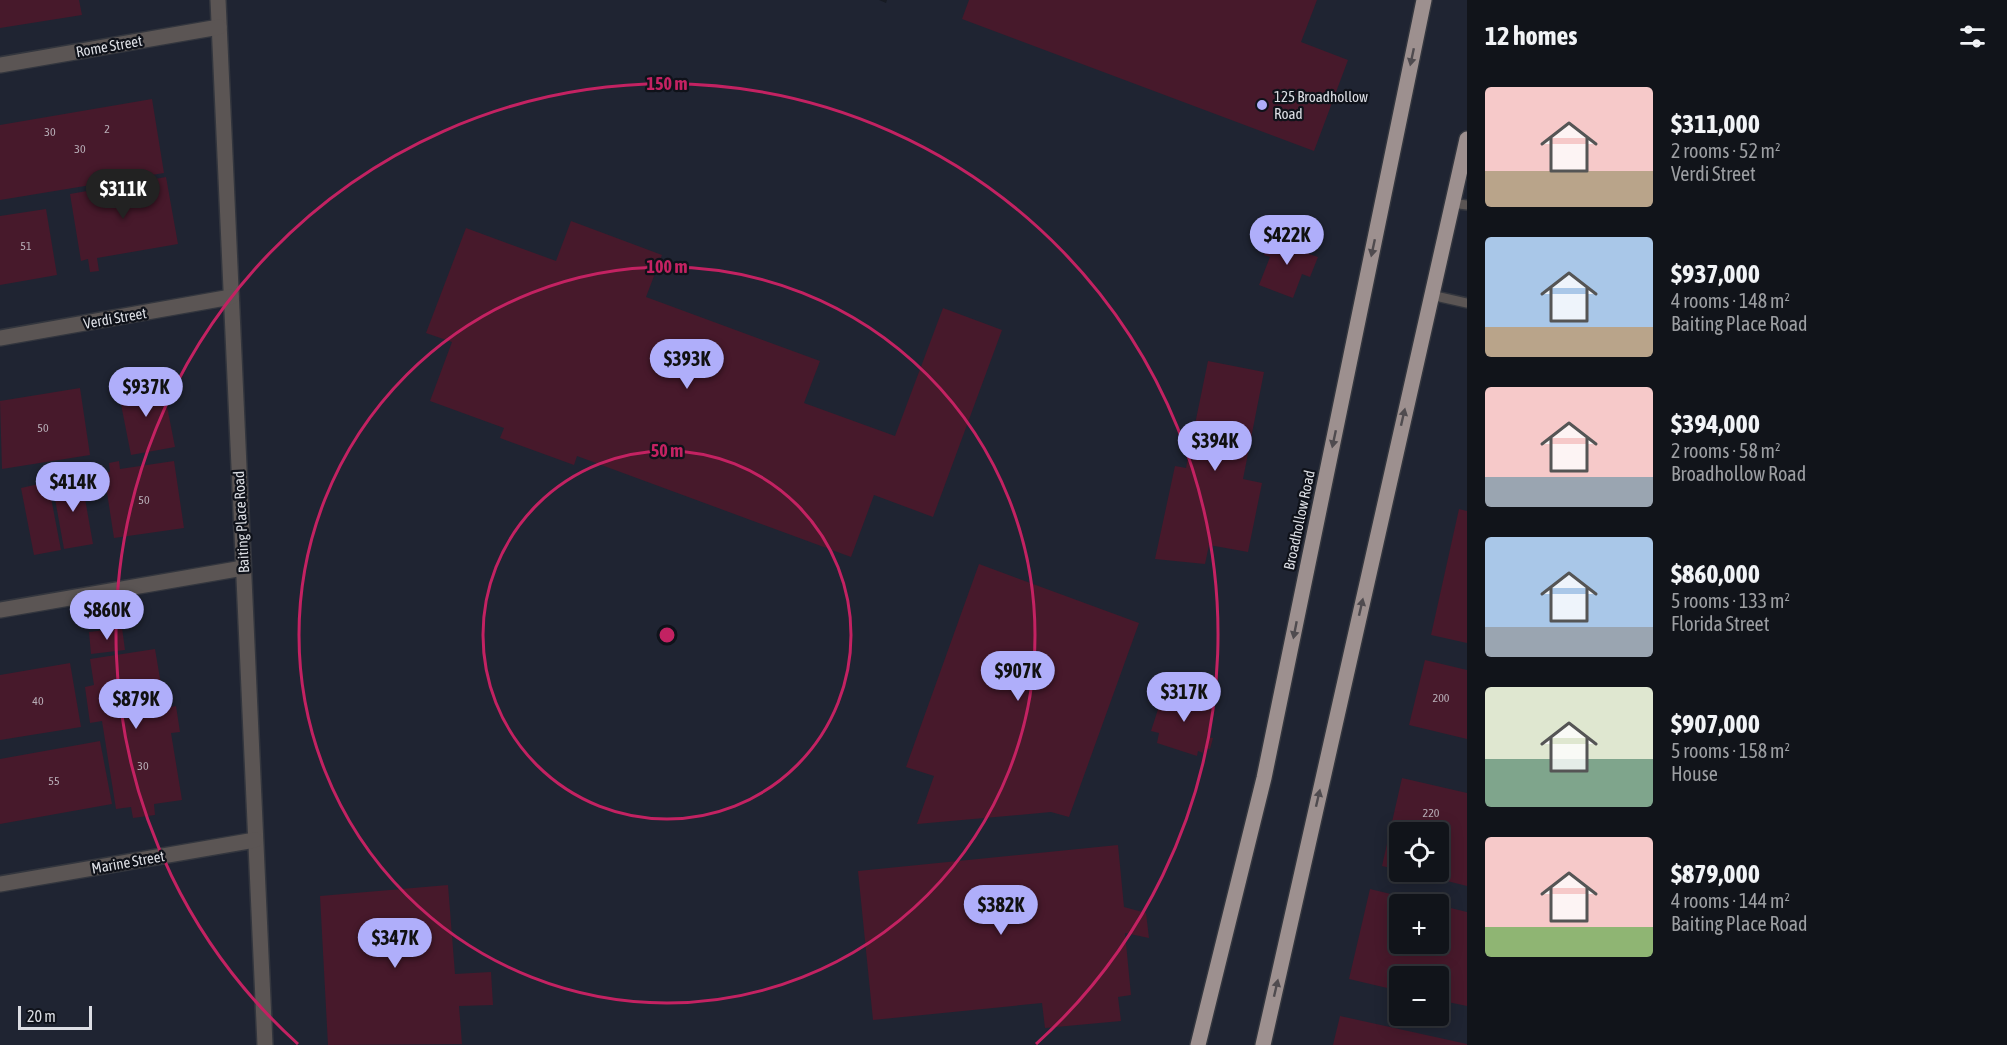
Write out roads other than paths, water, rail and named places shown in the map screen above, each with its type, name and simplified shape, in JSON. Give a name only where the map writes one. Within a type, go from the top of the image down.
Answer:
[{"type":"main road","name":"Broadhollow Road","points":[[1198,1045],[1264,778],[1424,0]]},
{"type":"main road","points":[[1263,1045],[1467,139]]},
{"type":"street","name":"Baiting Place Road","points":[[218,0],[265,1045]]},
{"type":"street","name":"Rome Street","points":[[0,65],[219,27]]},
{"type":"street","name":"Verdi Street","points":[[0,338],[231,297]]},
{"type":"street","points":[[0,610],[243,568]]},
{"type":"street","name":"Marine Street","points":[[0,884],[255,840]]},
{"type":"lane","points":[[1451,203],[1467,206]]},
{"type":"lane","points":[[1431,295],[1467,303]]},
{"type":"place","name":"125 Broadhollow Road","points":[[1262,105]]}]
